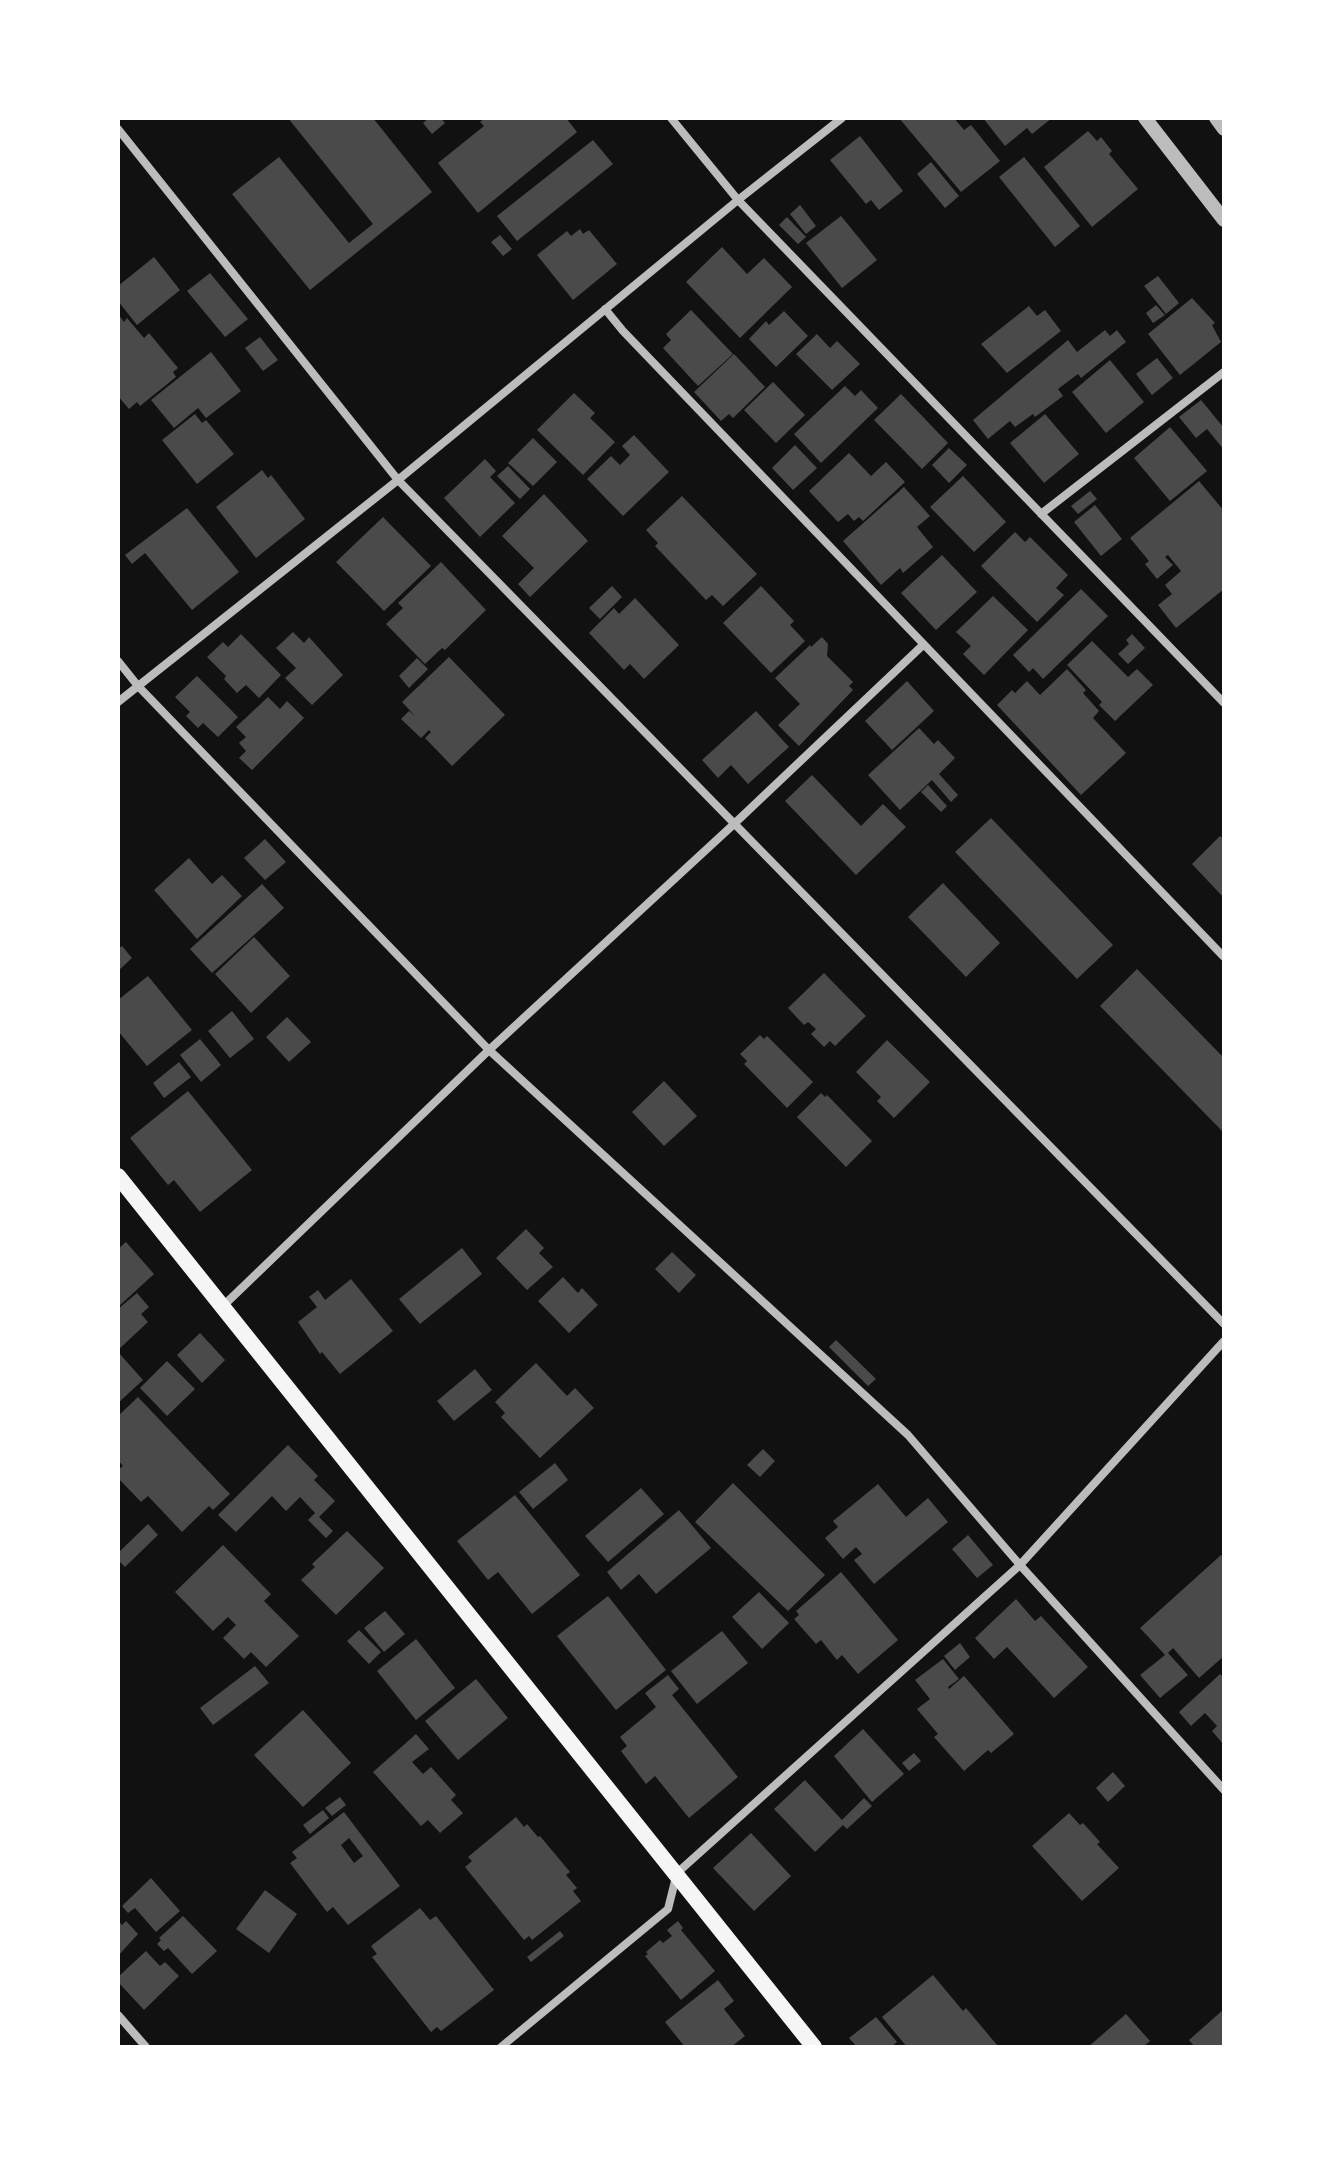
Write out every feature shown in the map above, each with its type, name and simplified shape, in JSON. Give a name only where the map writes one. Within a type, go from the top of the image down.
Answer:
[{"type":"main road","points":[[118,1176],[814,2047]]},
{"type":"street","points":[[671,118],[738,200],[1224,703]]},
{"type":"street","points":[[118,702],[398,480],[842,118]]},
{"type":"street","points":[[1145,118],[1224,220]]},
{"type":"street","points":[[1216,118],[1224,129]]},
{"type":"street","points":[[118,129],[398,480],[1224,1324]]},
{"type":"street","points":[[605,309],[633,342],[1224,957]]},
{"type":"street","points":[[1041,514],[1224,372]]},
{"type":"street","points":[[222,1307],[489,1050],[923,645]]},
{"type":"street","points":[[118,661],[138,686],[489,1050],[908,1435],[1020,1565],[1224,1790]]},
{"type":"street","points":[[501,2047],[668,1909],[677,1873],[1020,1565],[1224,1341]]},
{"type":"street","points":[[118,2015],[146,2047]]},
{"type":"building","points":[[288,118],[373,118],[432,192],[310,290],[232,194],[279,157],[349,243],[373,224]]},
{"type":"building","points":[[429,118],[441,118],[445,123],[432,134],[423,123]]},
{"type":"building","points":[[485,118],[566,118],[577,132],[478,213],[438,163],[484,126],[480,122]]},
{"type":"building","points":[[899,118],[954,118],[964,130],[971,125],[1000,161],[961,192]]},
{"type":"building","points":[[983,118],[1052,118],[1032,134],[1027,128],[1005,146]]},
{"type":"building","points":[[1088,131],[1097,141],[1101,137],[1112,151],[1109,154],[1138,189],[1092,227],[1044,167]]},
{"type":"building","points":[[860,136],[903,191],[879,210],[871,200],[866,204],[830,160]]},
{"type":"building","points":[[593,140],[613,164],[517,241],[497,216]]},
{"type":"building","points":[[1024,157],[1080,226],[1055,247],[999,177]]},
{"type":"building","points":[[931,162],[959,196],[945,208],[917,174]]},
{"type":"building","points":[[800,205],[816,226],[806,234],[790,214]]},
{"type":"building","points":[[841,216],[877,260],[842,288],[806,243]]},
{"type":"building","points":[[787,217],[806,237],[798,244],[779,225]]},
{"type":"building","points":[[580,229],[583,234],[589,230],[617,264],[573,300],[537,255],[567,231],[571,236]]},
{"type":"building","points":[[500,235],[512,249],[503,256],[491,242]]},
{"type":"building","points":[[722,247],[747,274],[764,258],[792,287],[740,338],[686,282]]},
{"type":"building","points":[[154,257],[180,290],[137,325],[118,301],[118,286]]},
{"type":"building","points":[[210,273],[248,319],[225,337],[187,291]]},
{"type":"building","points":[[1158,276],[1179,303],[1166,314],[1144,286]]},
{"type":"building","points":[[1192,298],[1215,323],[1212,325],[1221,342],[1180,375],[1148,334]]},
{"type":"building","points":[[1156,305],[1165,315],[1153,323],[1146,313]]},
{"type":"building","points":[[1029,306],[1037,316],[1045,310],[1061,331],[1007,373],[981,344]]},
{"type":"building","points":[[691,310],[733,354],[698,386],[663,348],[671,340],[666,334]]},
{"type":"building","points":[[784,311],[808,336],[776,367],[749,339],[766,321],[769,325]]},
{"type":"building","points":[[118,314],[124,322],[127,318],[144,338],[149,333],[178,368],[173,372],[176,377],[140,406],[137,402],[129,409],[118,396]]},
{"type":"building","points":[[1105,330],[1110,336],[1117,330],[1126,342],[1081,378],[1078,374],[1058,389],[1063,396],[1035,417],[1033,414],[1015,427],[1010,421],[988,439],[973,420],[1068,340],[1077,352]]},
{"type":"building","points":[[817,334],[830,348],[837,341],[860,364],[832,390],[796,354]]},
{"type":"building","points":[[260,337],[278,360],[263,371],[245,348]]},
{"type":"building","points":[[211,352],[241,391],[206,418],[198,408],[174,428],[151,400]]},
{"type":"building","points":[[734,354],[765,387],[733,418],[729,414],[721,421],[694,392]]},
{"type":"building","points":[[1157,358],[1173,378],[1152,395],[1136,374]]},
{"type":"building","points":[[1110,360],[1144,402],[1106,433],[1072,392]]},
{"type":"building","points":[[773,382],[805,415],[776,443],[744,410]]},
{"type":"building","points":[[845,386],[855,396],[861,390],[878,408],[821,463],[794,434]]},
{"type":"building","points":[[574,393],[595,413],[590,418],[615,442],[583,475],[537,430]]},
{"type":"building","points":[[901,394],[948,443],[922,469],[874,420]]},
{"type":"building","points":[[1201,400],[1224,428],[1224,450],[1207,429],[1196,438],[1179,417]]},
{"type":"building","points":[[195,414],[202,423],[206,420],[234,454],[197,484],[162,440]]},
{"type":"building","points":[[1045,414],[1079,454],[1044,483],[1010,443]]},
{"type":"building","points":[[1170,427],[1207,471],[1170,501],[1134,458]]},
{"type":"building","points":[[634,435],[669,472],[623,516],[587,479],[611,456],[620,465],[630,455],[622,446]]},
{"type":"building","points":[[533,438],[557,462],[533,486],[508,463]]},
{"type":"building","points":[[795,445],[817,468],[793,490],[772,468]]},
{"type":"building","points":[[949,448],[967,465],[949,483],[932,465]]},
{"type":"building","points":[[849,453],[871,476],[886,462],[905,482],[863,521],[859,517],[854,521],[848,514],[838,522],[809,491]]},
{"type":"building","points":[[485,459],[496,471],[490,477],[515,503],[480,537],[444,498]]},
{"type":"building","points":[[508,466],[530,489],[520,499],[497,476]]},
{"type":"building","points":[[262,470],[268,478],[271,475],[305,519],[256,558],[216,507]]},
{"type":"building","points":[[963,476],[1006,522],[974,552],[930,507]]},
{"type":"building","points":[[1199,481],[1224,511],[1224,589],[1176,628],[1158,605],[1172,594],[1165,585],[1181,571],[1168,555],[1165,557],[1173,565],[1157,579],[1145,564],[1149,561],[1130,538]]},
{"type":"building","points":[[904,487],[930,516],[917,527],[933,547],[903,573],[900,568],[881,585],[843,541]]},
{"type":"building","points":[[1090,491],[1097,499],[1078,514],[1071,506]]},
{"type":"building","points":[[544,494],[588,541],[530,597],[518,584],[534,568],[502,536]]},
{"type":"building","points":[[682,496],[757,574],[723,606],[712,595],[706,600],[655,546],[658,543],[646,530]]},
{"type":"building","points":[[1095,505],[1122,539],[1101,556],[1074,522]]},
{"type":"building","points":[[187,508],[239,572],[192,610],[145,553],[132,564],[125,555]]},
{"type":"building","points":[[383,517],[431,566],[384,611],[336,562]]},
{"type":"building","points":[[1015,532],[1025,542],[1030,537],[1068,575],[1056,588],[1064,595],[1037,622],[981,566]]},
{"type":"building","points":[[942,555],[977,592],[936,630],[901,593]]},
{"type":"building","points":[[441,562],[486,610],[445,650],[442,648],[425,664],[386,624],[403,608],[398,603]]},
{"type":"building","points":[[612,586],[622,597],[600,619],[589,608]]},
{"type":"building","points":[[761,586],[794,621],[790,625],[805,641],[771,673],[723,623]]},
{"type":"building","points":[[1081,589],[1108,616],[1043,679],[1033,668],[1029,672],[1013,655]]},
{"type":"building","points":[[993,596],[1028,630],[984,675],[963,654],[971,646],[956,632]]},
{"type":"building","points":[[635,598],[679,645],[644,679],[630,664],[624,670],[589,633],[614,608],[619,614]]},
{"type":"building","points":[[293,632],[304,643],[309,637],[343,675],[312,705],[285,678],[296,668],[276,648]]},
{"type":"building","points":[[241,634],[281,675],[259,698],[246,685],[237,693],[224,679],[226,676],[207,657],[223,642],[228,647]]},
{"type":"building","points":[[1132,634],[1145,648],[1128,664],[1118,654],[1129,644],[1126,640]]},
{"type":"building","points":[[822,637],[828,644],[827,656],[853,682],[849,686],[853,690],[799,746],[778,725],[800,704],[775,678]]},
{"type":"building","points":[[1092,641],[1128,677],[1137,669],[1153,685],[1115,721],[1099,705],[1102,702],[1067,665]]},
{"type":"building","points":[[449,657],[505,715],[452,766],[425,738],[431,732],[429,730],[421,738],[401,719],[409,711],[415,716],[402,702]]},
{"type":"building","points":[[417,658],[428,669],[409,688],[399,676]]},
{"type":"building","points":[[1067,669],[1099,711],[1093,718],[1126,753],[1081,795],[997,705],[1027,681],[1040,695]]},
{"type":"building","points":[[197,676],[238,717],[218,737],[203,723],[198,728],[186,716],[190,712],[175,697]]},
{"type":"building","points":[[907,681],[934,711],[892,750],[865,721]]},
{"type":"building","points":[[268,697],[280,709],[287,701],[304,718],[252,770],[239,758],[246,751],[239,743],[246,737],[236,727]]},
{"type":"building","points":[[756,711],[789,747],[748,784],[731,765],[718,778],[702,760]]},
{"type":"building","points":[[919,728],[934,744],[938,740],[955,758],[939,774],[958,795],[951,802],[932,780],[900,810],[868,775]]},
{"type":"building","points":[[812,775],[861,826],[883,804],[906,827],[856,875],[785,801]]},
{"type":"building","points":[[928,785],[947,806],[941,812],[921,792]]},
{"type":"building","points":[[991,818],[1113,945],[1077,979],[955,852]]},
{"type":"building","points":[[1220,836],[1224,840],[1224,898],[1192,864]]},
{"type":"building","points":[[265,839],[286,862],[265,880],[244,858]]},
{"type":"building","points":[[189,858],[212,884],[222,875],[242,896],[197,939],[154,890]]},
{"type":"building","points":[[943,883],[1000,943],[966,977],[908,917]]},
{"type":"building","points":[[262,884],[284,908],[212,973],[190,949]]},
{"type":"building","points":[[254,937],[290,976],[251,1013],[215,974]]},
{"type":"building","points":[[122,946],[132,958],[118,971],[118,949]]},
{"type":"building","points":[[1137,969],[1224,1058],[1224,1133],[1100,1006]]},
{"type":"building","points":[[824,973],[866,1016],[835,1046],[830,1041],[824,1047],[811,1034],[816,1029],[808,1022],[804,1025],[788,1008]]},
{"type":"building","points":[[148,976],[192,1030],[147,1066],[118,1031],[118,1000]]},
{"type":"building","points":[[232,1011],[254,1039],[230,1058],[208,1031]]},
{"type":"building","points":[[287,1017],[311,1042],[289,1062],[266,1037]]},
{"type":"building","points":[[760,1035],[764,1039],[767,1036],[813,1082],[787,1108],[744,1064],[747,1061],[740,1054]]},
{"type":"building","points":[[200,1039],[221,1065],[201,1082],[180,1055]]},
{"type":"building","points":[[887,1040],[930,1082],[894,1118],[877,1101],[881,1097],[856,1072]]},
{"type":"building","points":[[179,1062],[191,1077],[164,1098],[153,1083]]},
{"type":"building","points":[[664,1081],[697,1116],[664,1146],[632,1112]]},
{"type":"building","points":[[188,1091],[252,1170],[200,1212],[174,1180],[168,1185],[130,1138]]},
{"type":"building","points":[[821,1093],[825,1097],[827,1095],[872,1141],[846,1167],[797,1117]]},
{"type":"building","points":[[526,1229],[544,1248],[539,1253],[553,1267],[527,1290],[496,1258]]},
{"type":"building","points":[[126,1242],[154,1274],[118,1307],[118,1249]]},
{"type":"building","points":[[462,1248],[482,1274],[420,1324],[399,1299]]},
{"type":"building","points":[[672,1252],[696,1275],[679,1293],[655,1269]]},
{"type":"building","points":[[563,1277],[578,1293],[582,1288],[598,1305],[569,1333],[538,1301]]},
{"type":"building","points":[[351,1279],[393,1331],[340,1374],[322,1352],[320,1354],[298,1322],[317,1307],[309,1297],[318,1290],[325,1300]]},
{"type":"building","points":[[137,1293],[149,1307],[141,1314],[148,1322],[118,1350],[118,1309]]},
{"type":"building","points":[[200,1333],[225,1360],[202,1383],[177,1355]]},
{"type":"building","points":[[836,1340],[876,1379],[868,1386],[829,1347]]},
{"type":"building","points":[[118,1352],[143,1380],[118,1403]]},
{"type":"building","points":[[167,1361],[195,1389],[167,1416],[140,1388]]},
{"type":"building","points":[[536,1363],[567,1396],[575,1388],[594,1408],[540,1458],[501,1417],[505,1413],[495,1402]]},
{"type":"building","points":[[475,1369],[492,1390],[454,1421],[437,1401]]},
{"type":"building","points":[[138,1397],[230,1494],[213,1510],[209,1506],[182,1532],[148,1496],[141,1502],[118,1478],[118,1470],[123,1466],[118,1460],[118,1416]]},
{"type":"building","points":[[288,1445],[318,1476],[314,1480],[335,1501],[319,1517],[333,1531],[326,1538],[308,1520],[315,1513],[300,1497],[286,1511],[272,1496],[236,1532],[218,1515]]},
{"type":"building","points":[[763,1449],[775,1461],[760,1477],[747,1465]]},
{"type":"building","points":[[555,1463],[568,1480],[533,1509],[519,1492]]},
{"type":"building","points":[[733,1483],[825,1575],[788,1611],[695,1522]]},
{"type":"building","points":[[878,1484],[906,1517],[928,1498],[948,1522],[874,1584],[854,1560],[862,1554],[856,1547],[843,1559],[825,1538],[838,1527],[833,1521]]},
{"type":"building","points":[[641,1488],[664,1514],[608,1562],[585,1536]]},
{"type":"building","points":[[515,1495],[580,1575],[532,1614],[498,1572],[488,1580],[457,1541]]},
{"type":"building","points":[[679,1510],[711,1548],[656,1594],[639,1574],[621,1590],[607,1572]]},
{"type":"building","points":[[148,1524],[158,1535],[125,1567],[118,1560],[118,1553]]},
{"type":"building","points":[[347,1531],[384,1568],[336,1615],[301,1580],[315,1567],[312,1564]]},
{"type":"building","points":[[968,1535],[993,1565],[977,1578],[952,1549]]},
{"type":"building","points":[[223,1545],[271,1594],[264,1601],[299,1636],[266,1667],[251,1652],[244,1659],[223,1638],[236,1625],[228,1617],[213,1631],[175,1592]]},
{"type":"building","points":[[1221,1555],[1224,1558],[1224,1656],[1199,1678],[1173,1648],[1168,1653],[1188,1675],[1160,1698],[1140,1675],[1165,1655],[1140,1628]]},
{"type":"building","points":[[841,1572],[898,1640],[858,1674],[842,1655],[837,1660],[821,1640],[816,1644],[794,1619],[799,1615],[796,1611]]},
{"type":"building","points":[[759,1592],[789,1623],[762,1649],[732,1617]]},
{"type":"building","points":[[608,1596],[666,1670],[616,1710],[557,1636]]},
{"type":"building","points":[[1016,1599],[1035,1621],[1041,1616],[1088,1667],[1054,1698],[1007,1647],[994,1659],[975,1638]]},
{"type":"building","points":[[385,1611],[405,1634],[384,1652],[364,1628]]},
{"type":"building","points":[[359,1630],[381,1652],[369,1664],[347,1641]]},
{"type":"building","points":[[722,1631],[748,1663],[697,1704],[671,1671]]},
{"type":"building","points":[[416,1639],[455,1688],[416,1720],[377,1671]]},
{"type":"building","points":[[960,1643],[970,1657],[955,1670],[944,1656]]},
{"type":"building","points":[[943,1659],[959,1679],[949,1689],[964,1676],[1014,1734],[991,1753],[988,1750],[964,1771],[934,1737],[938,1734],[917,1709],[930,1699],[915,1680]]},
{"type":"building","points":[[255,1666],[269,1683],[213,1725],[200,1708]]},
{"type":"building","points":[[1220,1674],[1224,1678],[1224,1745],[1212,1731],[1217,1726],[1205,1713],[1191,1726],[1179,1712]]},
{"type":"building","points":[[668,1675],[679,1689],[672,1695],[738,1777],[689,1818],[655,1776],[646,1784],[621,1751],[627,1746],[620,1737],[656,1707],[645,1693]]},
{"type":"building","points":[[476,1679],[508,1718],[458,1760],[425,1721]]},
{"type":"building","points":[[303,1710],[351,1763],[303,1807],[254,1755]]},
{"type":"building","points":[[863,1729],[904,1774],[872,1802],[834,1756]]},
{"type":"building","points":[[416,1734],[429,1749],[412,1762],[423,1774],[431,1767],[456,1795],[451,1800],[463,1813],[440,1833],[428,1820],[421,1826],[373,1772]]},
{"type":"building","points":[[914,1753],[921,1761],[909,1771],[902,1763]]},
{"type":"building","points":[[1113,1772],[1125,1786],[1108,1802],[1096,1788]]},
{"type":"building","points":[[805,1780],[842,1820],[864,1798],[872,1806],[847,1829],[843,1825],[815,1852],[774,1809]]},
{"type":"building","points":[[340,1797],[346,1805],[332,1816],[325,1808]]},
{"type":"building","points":[[323,1810],[329,1818],[310,1834],[303,1825]]},
{"type":"building","points":[[344,1812],[400,1886],[348,1925],[333,1907],[327,1912],[290,1863],[297,1858],[292,1852]],"holes":[[[349,1838],[363,1856],[354,1863],[341,1845]]]},
{"type":"building","points":[[1069,1813],[1080,1825],[1083,1823],[1119,1868],[1082,1901],[1032,1846]]},
{"type":"building","points":[[516,1817],[524,1827],[527,1824],[540,1836],[570,1872],[566,1875],[577,1888],[573,1891],[581,1901],[532,1940],[529,1936],[524,1940],[465,1867],[472,1861],[468,1857]]},
{"type":"building","points":[[751,1833],[791,1876],[754,1911],[713,1868]]},
{"type":"building","points":[[151,1878],[180,1911],[156,1932],[135,1908],[128,1913],[122,1906]]},
{"type":"building","points":[[265,1890],[297,1914],[269,1953],[236,1929]]},
{"type":"building","points":[[420,1908],[430,1920],[436,1916],[494,1990],[441,2031],[437,2027],[431,2032],[372,1957],[377,1954],[371,1946]]},
{"type":"building","points":[[183,1916],[217,1951],[192,1974],[168,1948],[164,1951],[157,1944],[161,1940],[159,1938]]},
{"type":"building","points":[[118,1921],[122,1925],[126,1921],[138,1934],[118,1956]]},
{"type":"building","points":[[678,1921],[683,1928],[681,1930],[715,1971],[681,2000],[645,1956],[660,1940],[663,1943],[672,1936],[667,1930]]},
{"type":"building","points":[[560,1931],[564,1936],[531,1962],[527,1957]]},
{"type":"building","points":[[146,1951],[160,1966],[165,1962],[179,1976],[144,2010],[118,1982],[118,1977]]},
{"type":"building","points":[[933,1975],[997,2045],[907,2047],[882,2017]]},
{"type":"building","points":[[718,1980],[734,2001],[724,2009],[745,2036],[731,2047],[685,2047],[665,2022]]},
{"type":"building","points":[[1224,2009],[1224,2047],[1195,2047],[1189,2040]]},
{"type":"building","points":[[1126,2014],[1150,2041],[1143,2047],[1088,2047]]},
{"type":"building","points":[[876,2017],[897,2042],[891,2047],[857,2047],[849,2038]]}]
